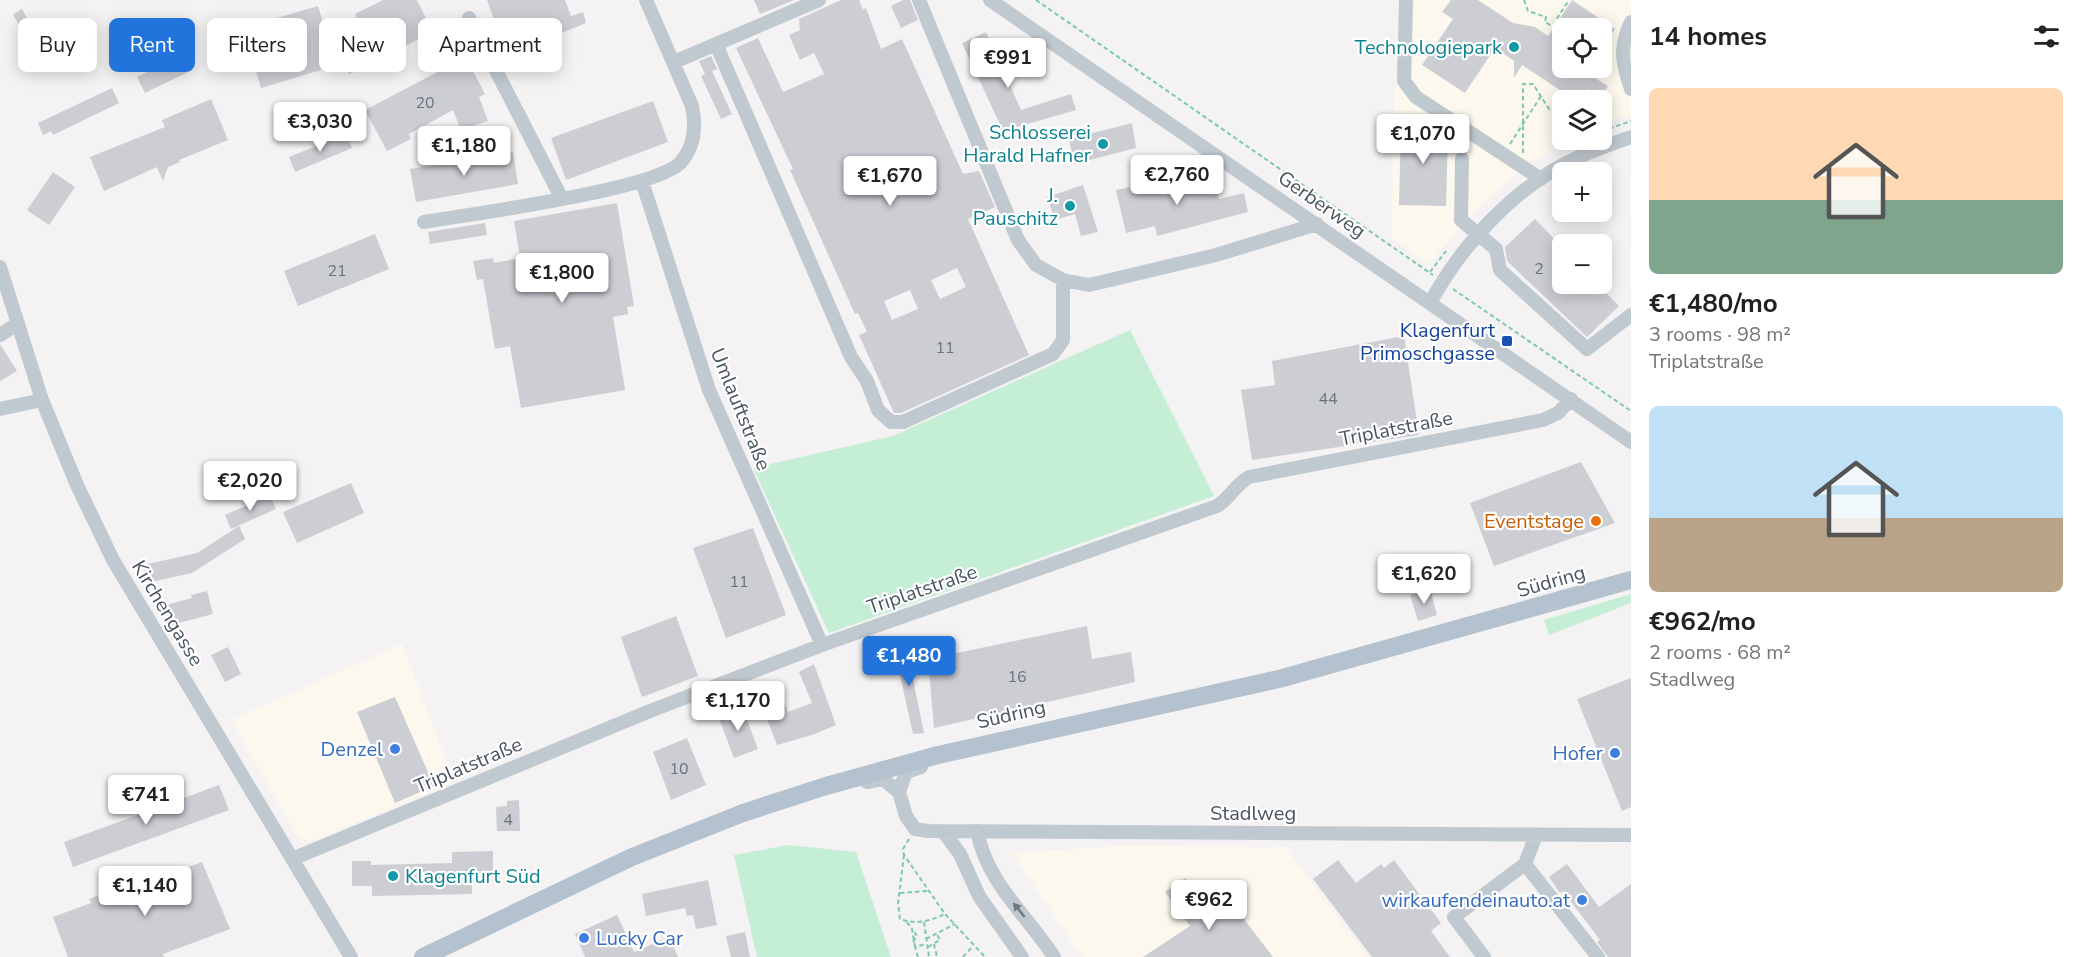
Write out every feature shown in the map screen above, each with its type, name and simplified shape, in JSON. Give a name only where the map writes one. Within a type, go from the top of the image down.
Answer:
[{"type":"main road","name":"Südring","points":[[423,957],[632,857],[743,813],[826,786],[938,755],[1280,679],[1631,580]]},
{"type":"street","points":[[424,222],[562,199],[642,181],[680,163],[692,143],[696,123],[692,106],[646,0]]},
{"type":"street","points":[[674,62],[819,0]]},
{"type":"street","points":[[919,0],[1018,240],[1036,265],[1063,280],[1089,285],[1111,282],[1216,255],[1317,224]]},
{"type":"street","name":"Gerberweg","points":[[990,0],[1631,442]]},
{"type":"street","points":[[1406,0],[1404,81],[1416,97],[1541,179]]},
{"type":"street","points":[[1631,22],[1624,37],[1621,54],[1631,89]]},
{"type":"street","points":[[716,44],[851,357],[867,381],[878,410],[891,422],[903,422],[1053,354],[1063,340],[1063,280]]},
{"type":"street","points":[[497,72],[562,199]]},
{"type":"street","points":[[1430,303],[1442,281],[1477,236],[1507,206],[1541,179],[1578,158],[1631,137]]},
{"type":"street","points":[[1462,159],[1461,220],[1477,236],[1496,249],[1500,270],[1587,349],[1631,315]]},
{"type":"street","name":"Umlauftstraße","points":[[642,181],[709,390],[822,645]]},
{"type":"street","name":"Kirchengasse","points":[[0,267],[42,400],[76,485],[113,560],[351,957]]},
{"type":"street","points":[[0,335],[17,324]]},
{"type":"street","name":"Triplatstraße","points":[[292,859],[650,711],[822,645],[1217,506],[1226,501],[1238,483],[1249,477],[1543,420],[1558,413],[1571,399]]},
{"type":"street","points":[[0,409],[42,400]]},
{"type":"street","points":[[899,792],[906,772],[928,765],[938,755]]},
{"type":"street","points":[[826,786],[883,779],[899,792],[906,816],[915,829]]},
{"type":"street","name":"Stadlweg","points":[[915,829],[1631,835]]},
{"type":"street","points":[[943,831],[960,854],[979,896],[1022,957]]},
{"type":"street","points":[[977,831],[981,854],[990,872],[1054,957]]},
{"type":"street","points":[[1484,957],[1454,917],[1525,864],[1536,835]]},
{"type":"street","points":[[1525,864],[1598,957]]},
{"type":"path","points":[[1036,0],[1631,411]]},
{"type":"path","points":[[1524,0],[1528,11],[1546,17],[1545,22],[1552,26],[1569,0]]},
{"type":"path","points":[[1523,166],[1523,84],[1533,84],[1551,112]]},
{"type":"path","points":[[1504,154],[1541,96]]},
{"type":"path","points":[[1612,128],[1631,121]]},
{"type":"path","points":[[915,829],[903,849],[900,918],[908,922],[924,921],[945,914]]},
{"type":"path","points":[[904,855],[945,914],[985,957]]},
{"type":"path","points":[[900,893],[928,891]]},
{"type":"path","points":[[924,921],[929,957]]},
{"type":"path","points":[[908,922],[912,929],[918,957]]},
{"type":"path","points":[[926,939],[955,924]]},
{"type":"path","points":[[915,947],[934,944],[940,940],[937,934]]},
{"type":"path","points":[[934,944],[937,957]]},
{"type":"path","points":[[963,957],[973,946]]},
{"type":"shaded area","points":[[1414,0],[1631,0],[1631,115],[1612,122],[1612,90],[1552,90],[1552,150],[1530,162],[1481,205],[1429,264],[1391,238],[1395,87],[1412,79]]},
{"type":"shaded area","points":[[402,644],[454,782],[310,842],[296,834],[231,720]]},
{"type":"shaded area","points":[[1119,846],[1285,847],[1368,957],[1082,957],[1012,853]]},
{"type":"green space","points":[[1130,330],[1214,496],[829,633],[753,468],[893,436]]},
{"type":"green space","points":[[1631,594],[1631,603],[1549,635],[1544,620]]},
{"type":"green space","points":[[788,845],[856,852],[891,957],[757,957],[734,855]]},
{"type":"building","points":[[383,0],[417,0],[426,18],[418,18],[418,40],[406,46],[406,18],[357,18],[355,14]]},
{"type":"building","points":[[487,0],[565,0],[571,16],[583,12],[586,23],[562,33],[562,18],[494,18]]},
{"type":"building","points":[[754,0],[794,0],[760,14]]},
{"type":"building","points":[[841,0],[859,0],[863,10],[866,8],[881,49],[902,39],[963,174],[979,171],[995,207],[968,219],[1029,355],[901,413],[894,413],[859,335],[867,332],[858,313],[855,314],[790,170],[793,169],[736,48],[758,38],[783,92],[824,74],[814,53],[800,60],[789,35],[800,30],[799,19]],"holes":[[[957,268],[966,287],[940,299],[931,280]],[[910,290],[918,309],[892,320],[884,301]]]},
{"type":"building","points":[[903,0],[910,0],[918,20],[901,28],[891,6]]},
{"type":"building","points":[[1451,0],[1478,0],[1513,23],[1535,27],[1548,36],[1552,30],[1552,78],[1595,78],[1608,86],[1605,90],[1560,90],[1522,65],[1514,78],[1514,61],[1495,48],[1465,93],[1422,65],[1453,19],[1442,12]]},
{"type":"building","points":[[1572,0],[1599,18],[1560,18]]},
{"type":"building","points":[[318,6],[322,18],[319,18],[319,71],[261,88],[256,72],[307,72],[307,18],[277,18]]},
{"type":"building","points":[[22,9],[27,18],[18,18],[18,23],[13,14]]},
{"type":"building","points":[[986,32],[1021,110],[1071,94],[1076,110],[1003,131],[962,43]]},
{"type":"building","points":[[711,56],[717,69],[712,71],[732,114],[721,119],[701,76],[705,74],[699,61]]},
{"type":"building","points":[[147,72],[188,72],[145,93],[137,77]]},
{"type":"building","points":[[438,72],[474,72],[485,94],[479,97],[488,121],[461,130],[453,110],[409,134],[411,139],[387,151],[365,110]]},
{"type":"building","points":[[112,88],[119,103],[53,135],[51,131],[43,135],[38,123]]},
{"type":"building","points":[[211,99],[228,140],[179,160],[180,162],[168,167],[163,181],[157,167],[104,191],[90,157],[165,127],[162,120]]},
{"type":"building","points":[[653,101],[668,142],[566,180],[551,138]]},
{"type":"building","points":[[1401,122],[1432,123],[1448,135],[1446,206],[1399,205]]},
{"type":"building","name":"Schlosserei Harald Hafner","points":[[1132,123],[1136,148],[1074,164],[1069,139]]},
{"type":"building","points":[[346,134],[352,148],[295,172],[289,157]]},
{"type":"building","points":[[513,152],[518,184],[416,202],[410,169]]},
{"type":"building","points":[[53,172],[75,187],[49,225],[27,210]]},
{"type":"building","points":[[1213,174],[1219,199],[1244,193],[1248,212],[1157,236],[1155,226],[1126,233],[1116,190],[1135,186],[1136,193]]},
{"type":"building","name":"J. Pauschitz","points":[[1083,185],[1098,232],[1081,236],[1075,214],[1055,220],[1047,197]]},
{"type":"building","points":[[617,203],[634,306],[627,307],[628,314],[613,317],[625,390],[521,408],[510,346],[495,349],[483,279],[477,280],[473,261],[493,258],[494,263],[520,258],[514,221]]},
{"type":"building","points":[[1535,219],[1552,237],[1552,294],[1607,294],[1619,306],[1587,337],[1507,261],[1505,247]]},
{"type":"building","points":[[485,223],[487,235],[430,244],[428,232]]},
{"type":"building","points":[[375,234],[389,269],[298,306],[284,271]]},
{"type":"building","points":[[1404,336],[1419,435],[1252,460],[1241,390],[1275,385],[1272,361]]},
{"type":"building","points":[[0,344],[17,371],[0,381]]},
{"type":"building","points":[[1581,462],[1615,523],[1494,566],[1470,503]]},
{"type":"building","points":[[351,483],[364,513],[297,543],[283,512]]},
{"type":"building","points":[[270,495],[276,509],[231,529],[225,515]]},
{"type":"building","points":[[239,526],[245,539],[192,573],[147,583],[143,565],[197,553]]},
{"type":"building","points":[[753,528],[786,615],[726,638],[693,548]]},
{"type":"building","points":[[1430,589],[1437,615],[1418,621],[1410,595]]},
{"type":"building","points":[[207,591],[213,614],[171,625],[166,605]]},
{"type":"building","points":[[676,616],[698,676],[642,697],[621,637]]},
{"type":"building","points":[[1087,626],[1092,659],[1131,652],[1135,682],[934,728],[928,659]]},
{"type":"building","points":[[905,641],[924,733],[913,734],[893,643]]},
{"type":"building","points":[[228,647],[241,674],[225,682],[211,655]]},
{"type":"building","points":[[814,664],[836,725],[777,745],[760,701],[780,693],[788,712],[812,703],[799,672]]},
{"type":"building","name":"Hofer","points":[[1631,678],[1631,807],[1622,811],[1577,699]]},
{"type":"building","name":"Denzel","points":[[395,697],[434,786],[395,803],[357,712]]},
{"type":"building","points":[[742,707],[758,749],[734,758],[718,716]]},
{"type":"building","points":[[687,738],[706,785],[671,800],[653,752]]},
{"type":"building","points":[[219,785],[229,810],[73,867],[64,842]]},
{"type":"building","points":[[519,800],[520,831],[497,831],[496,807],[507,806],[507,801]]},
{"type":"building","points":[[493,851],[493,874],[472,875],[472,894],[372,896],[372,886],[352,886],[352,861],[371,861],[371,865],[452,863],[452,852]]},
{"type":"building","points":[[1338,860],[1356,883],[1381,864],[1384,868],[1394,860],[1441,923],[1431,931],[1450,957],[1372,957],[1313,879]]},
{"type":"building","points":[[202,862],[230,929],[163,954],[164,957],[68,957],[53,917],[91,903],[89,899],[176,867],[178,871]]},
{"type":"building","points":[[1567,864],[1599,907],[1631,884],[1631,957],[1608,957],[1597,942],[1600,940],[1563,891],[1560,893],[1549,877]]},
{"type":"building","points":[[1185,878],[1216,920],[1234,906],[1273,957],[1143,957],[1190,926],[1165,892]]},
{"type":"building","points":[[708,880],[717,925],[696,929],[693,915],[687,916],[685,908],[646,916],[642,894]]},
{"type":"building","points":[[617,915],[634,952],[669,937],[678,957],[585,957],[575,934]]},
{"type":"building","points":[[745,932],[750,957],[731,957],[726,936]]},
{"type":"place","name":"Technologiepark","points":[[1514,47]]},
{"type":"place","name":"Schlosserei Harald Hafner","points":[[1103,144]]},
{"type":"place","name":"J. Pauschitz","points":[[1070,206]]},
{"type":"place","name":"Klagenfurt Primoschgasse","points":[[1507,341]]},
{"type":"place","name":"Eventstage","points":[[1596,521]]},
{"type":"place","name":"Denzel","points":[[395,749]]},
{"type":"place","name":"Hofer","points":[[1615,753]]},
{"type":"place","name":"Klagenfurt Süd","points":[[393,876]]},
{"type":"place","name":"wirkaufendeinauto.at","points":[[1582,900]]},
{"type":"place","name":"Lucky Car","points":[[584,938]]}]
